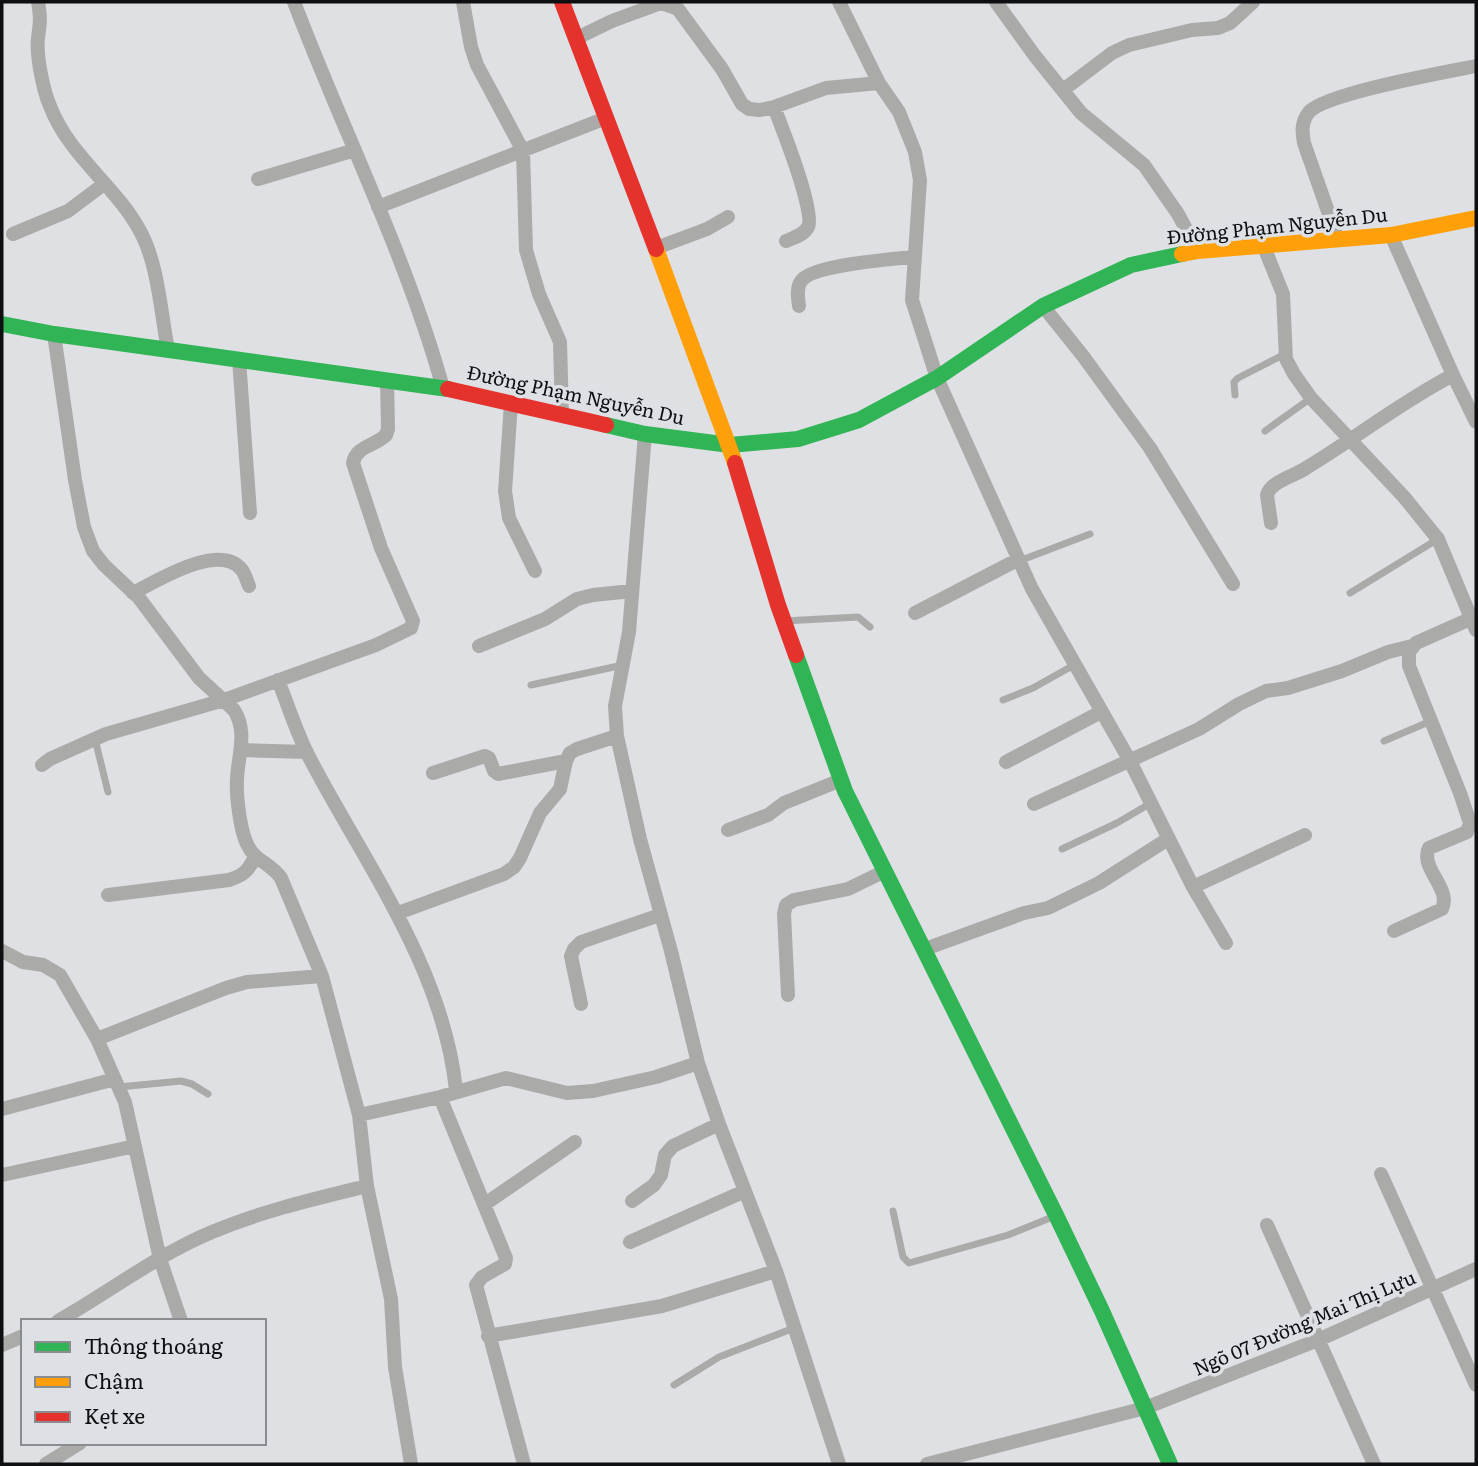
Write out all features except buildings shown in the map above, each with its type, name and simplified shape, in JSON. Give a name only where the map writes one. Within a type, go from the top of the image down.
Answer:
[{"type":"street","points":[[38,2],[42,21],[38,40],[39,53],[48,103],[66,136],[131,216],[147,245],[153,264],[168,350]]},
{"type":"street","points":[[294,2],[422,317],[443,388]]},
{"type":"street","points":[[463,2],[477,65],[523,151],[526,250],[539,295],[560,342],[562,414]]},
{"type":"street","points":[[562,2],[730,445],[784,621],[841,780],[1056,1215],[1170,1464]]},
{"type":"street","points":[[839,2],[880,83],[899,112],[915,152],[919,180],[912,300],[914,314],[937,378],[1019,560],[1074,665],[1130,761],[1193,887],[1226,943]]},
{"type":"street","points":[[1063,90],[1120,49],[1192,30],[1218,28],[1230,23],[1253,2]]},
{"type":"street","points":[[999,3],[1081,113],[1144,165],[1178,214],[1198,251]]},
{"type":"street","points":[[577,38],[652,5],[671,5],[678,9],[722,69],[742,104],[754,110],[774,107],[827,88],[880,83]]},
{"type":"street","points":[[1338,240],[1304,143],[1301,129],[1309,112],[1358,91],[1476,66]]},
{"type":"street","points":[[774,107],[802,188],[810,221],[803,233],[786,241]]},
{"type":"street","points":[[378,207],[606,118]]},
{"type":"street","points":[[258,179],[355,150]]},
{"type":"street","points":[[13,234],[68,211],[104,184]]},
{"type":"street","points":[[656,248],[707,229],[728,217]]},
{"type":"street","name":"Đường Phạm Nguyễn Du","points":[[2,324],[54,334],[443,388],[645,434],[730,445],[798,439],[859,419],[937,378],[1043,306],[1131,265],[1198,251],[1391,235],[1476,218]]},
{"type":"street","points":[[1391,235],[1476,422]]},
{"type":"street","points":[[1034,804],[1199,729],[1266,691],[1288,688],[1342,671],[1388,652],[1473,624],[1437,539],[1404,497],[1311,398],[1294,374],[1286,354],[1283,294],[1265,247]]},
{"type":"street","points":[[799,306],[799,285],[802,279],[811,274],[863,262],[914,257]]},
{"type":"street","points":[[1043,306],[1150,448],[1233,584]]},
{"type":"street","points":[[54,334],[75,480],[88,540],[104,565],[133,593],[199,678],[238,716],[242,726],[237,784],[246,842],[255,857],[271,865],[281,878],[322,976],[359,1115],[366,1186],[391,1299],[395,1367],[411,1464]]},
{"type":"street","points":[[239,359],[250,513]]},
{"type":"street","points":[[1271,523],[1268,490],[1318,461],[1420,392],[1453,374]]},
{"type":"street","points":[[42,765],[95,738],[150,719],[224,700],[407,632],[412,625],[381,548],[353,463],[354,456],[361,449],[386,435],[387,380]]},
{"type":"street","points":[[511,403],[505,491],[509,518],[535,571]]},
{"type":"street","points":[[645,434],[629,632],[615,706],[617,736],[698,1063],[776,1271],[839,1464]]},
{"type":"street","points":[[133,593],[190,565],[216,559],[229,561],[241,569],[249,586]]},
{"type":"street","points":[[915,613],[1019,560]]},
{"type":"street","points":[[479,646],[545,619],[577,599],[632,591]]},
{"type":"street","points":[[1394,931],[1443,909],[1445,903],[1442,891],[1426,858],[1426,851],[1467,832],[1470,822],[1461,793],[1409,666],[1408,657],[1412,646]]},
{"type":"street","points":[[278,680],[307,752],[398,914],[446,1030],[456,1090]]},
{"type":"street","points":[[1006,762],[1101,712]]},
{"type":"street","points":[[398,914],[504,874],[514,867],[540,813],[560,789],[570,753],[617,736]]},
{"type":"street","points":[[241,750],[307,752]]},
{"type":"street","points":[[433,773],[485,756],[491,760],[494,771],[498,774],[566,761]]},
{"type":"street","points":[[728,830],[768,816],[784,803],[841,780]]},
{"type":"street","points":[[1193,887],[1305,835]]},
{"type":"street","points":[[925,950],[1059,903],[1099,883],[1168,839]]},
{"type":"street","points":[[108,895],[229,880],[242,876],[255,857]]},
{"type":"street","points":[[788,995],[784,914],[786,905],[794,900],[848,889],[885,871]]},
{"type":"street","points":[[581,1004],[571,956],[573,948],[582,942],[660,915]]},
{"type":"street","points":[[2,951],[23,962],[43,965],[60,975],[97,1039],[125,1102],[160,1259],[180,1319]]},
{"type":"street","points":[[97,1039],[247,982],[322,976]]},
{"type":"street","points":[[359,1115],[440,1097],[456,1090],[506,1078],[566,1093],[593,1091],[656,1077],[698,1063]]},
{"type":"street","points":[[2,1109],[117,1083]]},
{"type":"street","points":[[440,1097],[506,1261],[503,1266],[482,1277],[476,1285],[524,1464]]},
{"type":"street","points":[[632,1201],[654,1185],[661,1175],[666,1155],[673,1146],[719,1124]]},
{"type":"street","points":[[485,1204],[575,1142]]},
{"type":"street","points":[[2,1175],[135,1146]]},
{"type":"street","points":[[1381,1174],[1476,1385]]},
{"type":"street","points":[[61,1319],[160,1259],[209,1233],[277,1208],[366,1186]]},
{"type":"street","points":[[630,1242],[745,1191]]},
{"type":"street","points":[[1267,1225],[1374,1464]]},
{"type":"street","name":"Ngõ 07 Đường Mai Thị Lựu","points":[[927,1464],[1145,1408],[1318,1340],[1476,1269]]},
{"type":"street","points":[[488,1336],[662,1306],[776,1271]]},
{"type":"street","points":[[2,1345],[21,1337]]},
{"type":"street","points":[[46,1464],[77,1445]]},
{"type":"lane","points":[[1235,395],[1234,382],[1238,378],[1286,354]]},
{"type":"lane","points":[[1265,431],[1311,398]]},
{"type":"lane","points":[[1019,560],[1090,534]]},
{"type":"lane","points":[[1350,593],[1437,539]]},
{"type":"lane","points":[[784,621],[858,617],[863,618],[870,626]]},
{"type":"lane","points":[[531,685],[623,664]]},
{"type":"lane","points":[[1003,700],[1034,688],[1074,665]]},
{"type":"lane","points":[[1384,741],[1431,720]]},
{"type":"lane","points":[[95,738],[108,792]]},
{"type":"lane","points":[[1062,849],[1151,803]]},
{"type":"lane","points":[[117,1083],[181,1081],[208,1094]]},
{"type":"lane","points":[[893,1210],[902,1257],[909,1263],[1008,1235],[1056,1215]]},
{"type":"lane","points":[[674,1385],[719,1357],[795,1328]]},
{"type":"traffic: fast","points":[[606,425],[645,434],[730,445],[798,439],[859,420],[937,378],[1043,306],[1131,265],[1182,254]]},
{"type":"traffic: fast","points":[[2,324],[54,334],[448,389]]},
{"type":"traffic: fast","points":[[796,655],[845,791],[1056,1215],[1170,1464]]},
{"type":"traffic: slow","points":[[1182,254],[1391,235],[1476,218]]},
{"type":"traffic: slow","points":[[656,249],[735,463]]},
{"type":"traffic: jam","points":[[562,2],[656,249]]},
{"type":"traffic: jam","points":[[448,389],[606,425]]},
{"type":"traffic: jam","points":[[735,463],[796,655]]}]
